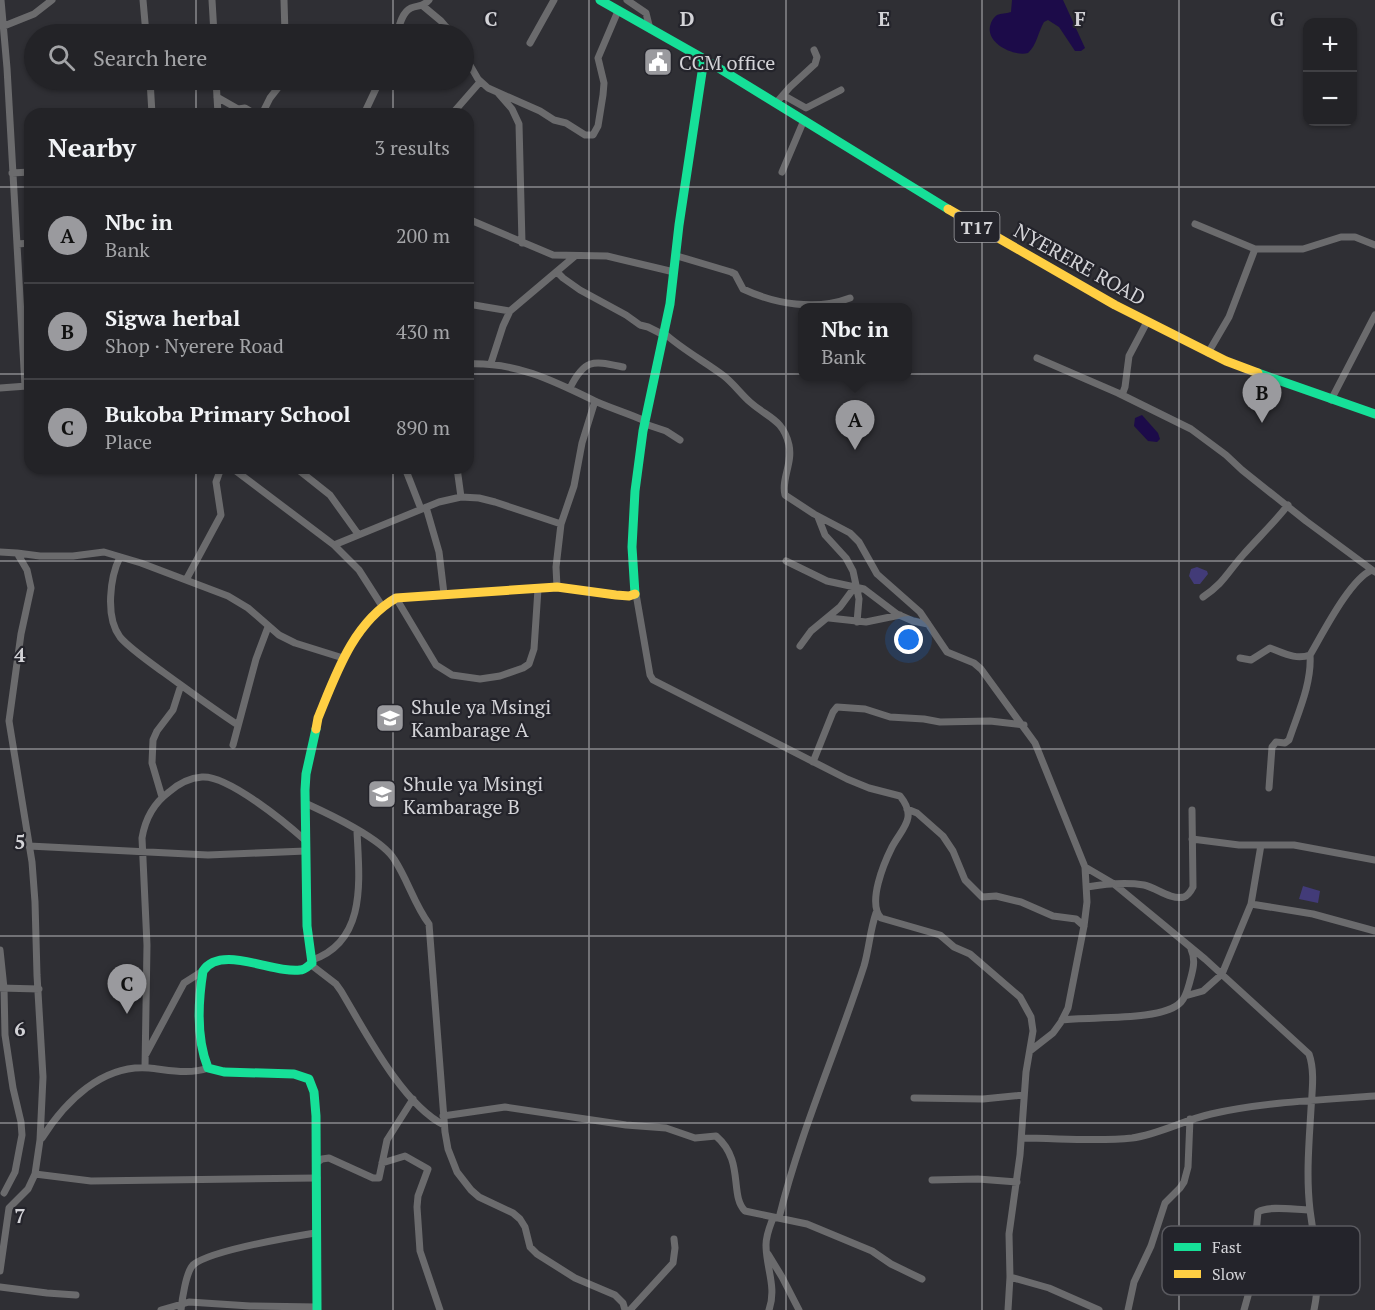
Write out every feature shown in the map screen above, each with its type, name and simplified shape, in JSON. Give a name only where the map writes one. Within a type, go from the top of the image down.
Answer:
[{"type":"street","points":[[2,0],[12,172],[24,294]]},
{"type":"street","points":[[4,26],[34,14],[52,0]]},
{"type":"street","points":[[143,0],[145,24]]},
{"type":"street","points":[[212,0],[213,24]]},
{"type":"street","points":[[284,0],[285,24]]},
{"type":"street","points":[[401,24],[407,11],[423,6],[429,0]]},
{"type":"street","points":[[530,43],[554,0]]},
{"type":"street","name":"NYERERE ROAD","points":[[600,0],[704,59],[980,229],[1148,322],[1208,353],[1331,400],[1375,414]]},
{"type":"street","points":[[627,0],[646,13],[650,29]]},
{"type":"street","points":[[423,6],[444,24]]},
{"type":"street","points":[[474,72],[480,82],[488,88],[540,111],[557,122],[566,123],[585,135],[593,135],[598,126],[604,83],[598,58],[618,11]]},
{"type":"street","points":[[776,103],[815,64],[814,50]]},
{"type":"street","points":[[704,59],[674,272],[664,334],[645,423],[635,492],[632,527],[636,594],[650,675],[653,680],[813,762],[869,788],[900,796],[908,809],[917,813],[942,836],[953,851],[965,880],[982,897],[996,896],[1021,902],[1053,916],[1076,919],[1084,926]]},
{"type":"street","points":[[474,89],[480,82]]},
{"type":"street","points":[[151,90],[152,108]]},
{"type":"street","points":[[217,90],[218,108]]},
{"type":"street","points":[[265,108],[276,90]]},
{"type":"street","points":[[367,108],[375,90]]},
{"type":"street","points":[[457,108],[473,90]]},
{"type":"street","points":[[783,95],[807,108],[841,90]]},
{"type":"street","points":[[497,91],[512,109],[519,124],[522,243]]},
{"type":"street","points":[[217,97],[236,108]]},
{"type":"street","points":[[782,172],[804,120]]},
{"type":"street","points":[[0,128],[10,127]]},
{"type":"street","points":[[12,172],[24,172]]},
{"type":"street","points":[[474,222],[553,255],[615,257],[674,272]]},
{"type":"street","points":[[1195,224],[1255,249],[1303,249],[1348,237],[1356,237],[1375,245]]},
{"type":"street","points":[[18,244],[24,244]]},
{"type":"street","points":[[1208,353],[1229,317],[1255,249]]},
{"type":"street","points":[[491,363],[510,311],[575,256]]},
{"type":"street","points":[[676,256],[731,272],[735,274],[743,289],[782,302],[798,304]]},
{"type":"street","points":[[557,272],[580,290],[640,325],[664,334],[679,347],[723,375],[751,403],[779,423],[790,448],[785,495],[818,517],[850,534],[859,542],[877,574],[920,612],[947,652],[974,663],[981,669],[1035,743],[1085,867],[1087,887],[1084,926],[1068,1008],[1053,1033],[1030,1052]]},
{"type":"street","points":[[834,303],[850,298]]},
{"type":"street","points":[[474,305],[510,311]]},
{"type":"street","points":[[1331,400],[1375,315]]},
{"type":"street","points":[[1122,395],[1129,356],[1148,322]]},
{"type":"street","points":[[1037,358],[1122,395],[1191,429],[1374,571]]},
{"type":"street","points":[[474,364],[491,363],[520,369],[570,387],[595,401],[666,431],[680,440]]},
{"type":"street","points":[[570,387],[578,373],[586,366],[603,363],[623,367]]},
{"type":"street","points":[[0,388],[24,386]]},
{"type":"street","points":[[557,587],[556,567],[561,524],[574,486],[582,443],[595,401]]},
{"type":"street","points":[[186,580],[221,515],[216,482],[219,474]]},
{"type":"street","points":[[240,474],[334,545],[359,570],[381,606]]},
{"type":"street","points":[[304,474],[330,495],[358,534]]},
{"type":"street","points":[[408,474],[439,552],[444,594]]},
{"type":"street","points":[[458,474],[461,497]]},
{"type":"street","points":[[334,545],[423,508],[461,497],[495,502],[561,524]]},
{"type":"street","points":[[1203,597],[1220,585],[1242,556],[1270,528],[1288,505]]},
{"type":"street","points":[[818,517],[828,539],[851,565],[859,599],[856,622]]},
{"type":"street","points":[[0,552],[40,556],[74,556],[104,552],[186,580],[238,601],[279,635],[295,643],[344,658]]},
{"type":"street","points":[[0,1271],[2,1241],[8,1211],[28,1189],[35,1174],[40,1140],[43,1077],[35,902],[29,846],[9,720],[21,634],[31,588],[27,570],[16,554]]},
{"type":"street","points":[[120,557],[114,569],[111,585],[112,612],[121,638],[146,659],[238,725]]},
{"type":"street","points":[[786,561],[827,581],[867,591],[900,615],[928,624]]},
{"type":"street","points":[[1240,658],[1251,660],[1270,648],[1291,656],[1304,657],[1310,654],[1353,585],[1363,574],[1374,571]]},
{"type":"street","points":[[444,1125],[435,1121],[413,1099],[369,1038],[341,991],[311,962],[307,926],[305,804],[306,774],[318,718],[344,658],[365,624],[381,606],[396,598],[557,587],[633,596],[636,594]]},
{"type":"street","points":[[800,646],[812,631],[840,607],[855,588]]},
{"type":"street","points":[[396,598],[436,665],[452,675],[480,679],[523,668],[529,664],[534,649],[538,589]]},
{"type":"street","points":[[829,618],[856,622],[900,615]]},
{"type":"street","points":[[233,745],[267,627]]},
{"type":"street","points":[[1269,788],[1272,747],[1276,742],[1285,743],[1289,740],[1308,681],[1311,665],[1310,654]]},
{"type":"street","points":[[162,797],[152,763],[153,740],[173,710],[181,685]]},
{"type":"street","points":[[813,762],[837,707],[865,709],[890,717],[940,722],[990,721],[1023,725]]},
{"type":"street","points":[[145,1068],[147,945],[142,852],[145,824],[162,797],[187,780],[203,777],[214,779],[240,792],[306,846]]},
{"type":"street","points":[[305,804],[386,849],[395,860],[429,924],[444,1125],[448,1149],[464,1183],[479,1197],[513,1213],[520,1219],[525,1227],[530,1246],[537,1254],[575,1278],[615,1295],[623,1303],[625,1310]]},
{"type":"street","points":[[908,809],[906,829],[892,847],[878,886],[874,907],[876,913],[881,918],[940,935],[954,947],[977,959],[1011,988],[1023,1001],[1031,1017],[1033,1031],[1024,1095],[1017,1182],[1009,1234],[1008,1310]]},
{"type":"street","points":[[1087,887],[1114,884],[1144,885],[1175,897],[1184,897],[1190,893],[1193,887],[1192,810]]},
{"type":"street","points":[[145,1056],[184,983],[207,965],[216,960],[256,963],[298,971],[305,969],[311,962],[336,947],[353,918],[359,891],[357,831]]},
{"type":"street","points":[[1192,839],[1261,845],[1294,845],[1375,860]]},
{"type":"street","points":[[1185,996],[1203,991],[1222,974],[1251,904],[1261,845]]},
{"type":"street","points":[[29,846],[243,855],[306,846]]},
{"type":"street","points":[[1085,867],[1114,884],[1190,947],[1309,1054],[1312,1070],[1307,1164],[1313,1226]]},
{"type":"street","points":[[1251,904],[1313,914],[1375,931]]},
{"type":"street","points":[[769,1310],[772,1301],[772,1285],[767,1238],[776,1218],[864,964],[876,913]]},
{"type":"street","points":[[1062,1020],[1117,1017],[1159,1012],[1174,1007],[1185,996],[1194,963],[1194,955],[1190,947]]},
{"type":"street","points":[[0,950],[5,1035],[22,1135],[15,1172],[2,1192],[12,1205]]},
{"type":"street","points":[[203,970],[200,1036],[203,1058],[208,1068]]},
{"type":"street","points":[[2,988],[39,989]]},
{"type":"street","points":[[40,1140],[67,1104],[103,1078],[121,1071],[145,1068],[197,1072],[208,1068],[230,1072],[290,1072],[304,1075],[309,1079],[315,1098],[317,1308],[239,1306],[200,1301],[161,1310]]},
{"type":"street","points":[[914,1098],[983,1099],[1024,1095]]},
{"type":"street","points":[[1022,1138],[1131,1138],[1150,1135],[1190,1119],[1243,1108],[1375,1096]]},
{"type":"street","points":[[316,1163],[329,1158],[376,1179],[387,1140],[413,1099]]},
{"type":"street","points":[[443,1116],[506,1107],[626,1125],[666,1128],[694,1138],[716,1136],[723,1142],[732,1157],[742,1208],[745,1211],[807,1224],[838,1236],[872,1251],[922,1280]]},
{"type":"street","points":[[1128,1310],[1134,1282],[1151,1246],[1165,1203],[1184,1182],[1188,1167],[1190,1119]]},
{"type":"street","points":[[381,1163],[405,1156],[428,1169],[418,1196],[420,1251],[440,1310]]},
{"type":"street","points":[[35,1174],[91,1181],[317,1178]]},
{"type":"street","points":[[932,1180],[970,1179],[1017,1182]]},
{"type":"street","points":[[1257,1226],[1258,1212],[1262,1209],[1310,1210]]},
{"type":"street","points":[[181,1307],[189,1274],[195,1264],[250,1246],[315,1233]]},
{"type":"street","points":[[630,1310],[673,1263],[674,1239]]},
{"type":"street","points":[[767,1252],[799,1310]]},
{"type":"street","points":[[1010,1277],[1049,1288],[1099,1310]]},
{"type":"street","points":[[0,1287],[76,1295]]},
{"type":"street","points":[[1244,1310],[1248,1295]]},
{"type":"street","points":[[1314,1310],[1317,1295]]},
{"type":"shaded area","points":[[1012,0],[1063,0],[1085,48],[1075,51],[1059,27],[1048,20],[1044,22],[1028,53],[1015,53],[1001,47],[991,36],[991,23],[997,15],[1011,12]]},
{"type":"shaded area","points":[[1142,415],[1158,433],[1160,439],[1157,442],[1148,441],[1134,426],[1135,418]]},
{"type":"shaded area","points":[[1197,567],[1207,571],[1208,574],[1200,584],[1194,584],[1189,576],[1191,569]]},
{"type":"shaded area","points":[[1303,886],[1320,891],[1318,903],[1299,899]]},
{"type":"traffic: fast","points":[[600,0],[704,59],[948,209]]},
{"type":"traffic: fast","points":[[635,594],[632,547],[635,491],[643,431],[670,304],[679,225],[704,59]]},
{"type":"traffic: fast","points":[[1258,373],[1375,414]]},
{"type":"traffic: fast","points":[[316,729],[306,774],[305,790],[307,926],[312,963],[300,970],[235,960],[211,963],[203,971],[199,1020],[201,1045],[208,1068],[224,1072],[294,1074],[309,1079],[314,1092],[316,1116],[317,1310]]},
{"type":"traffic: slow","points":[[948,209],[1115,305],[1226,361],[1258,373]]},
{"type":"traffic: slow","points":[[316,729],[318,718],[339,667],[357,635],[368,621],[396,598],[557,587],[616,595],[635,594]]},
{"type":"place","name":"CCM office","points":[[658,62]]},
{"type":"place","name":"Sigwa herbal","points":[[1262,423]]},
{"type":"place","name":"Nbc in","points":[[855,450]]},
{"type":"place","name":"Shule ya Msingi Kambarage A","points":[[390,718]]},
{"type":"place","name":"Shule ya Msingi Kambarage B","points":[[382,794]]},
{"type":"place","name":"Bukoba Primary School","points":[[127,1014]]}]
